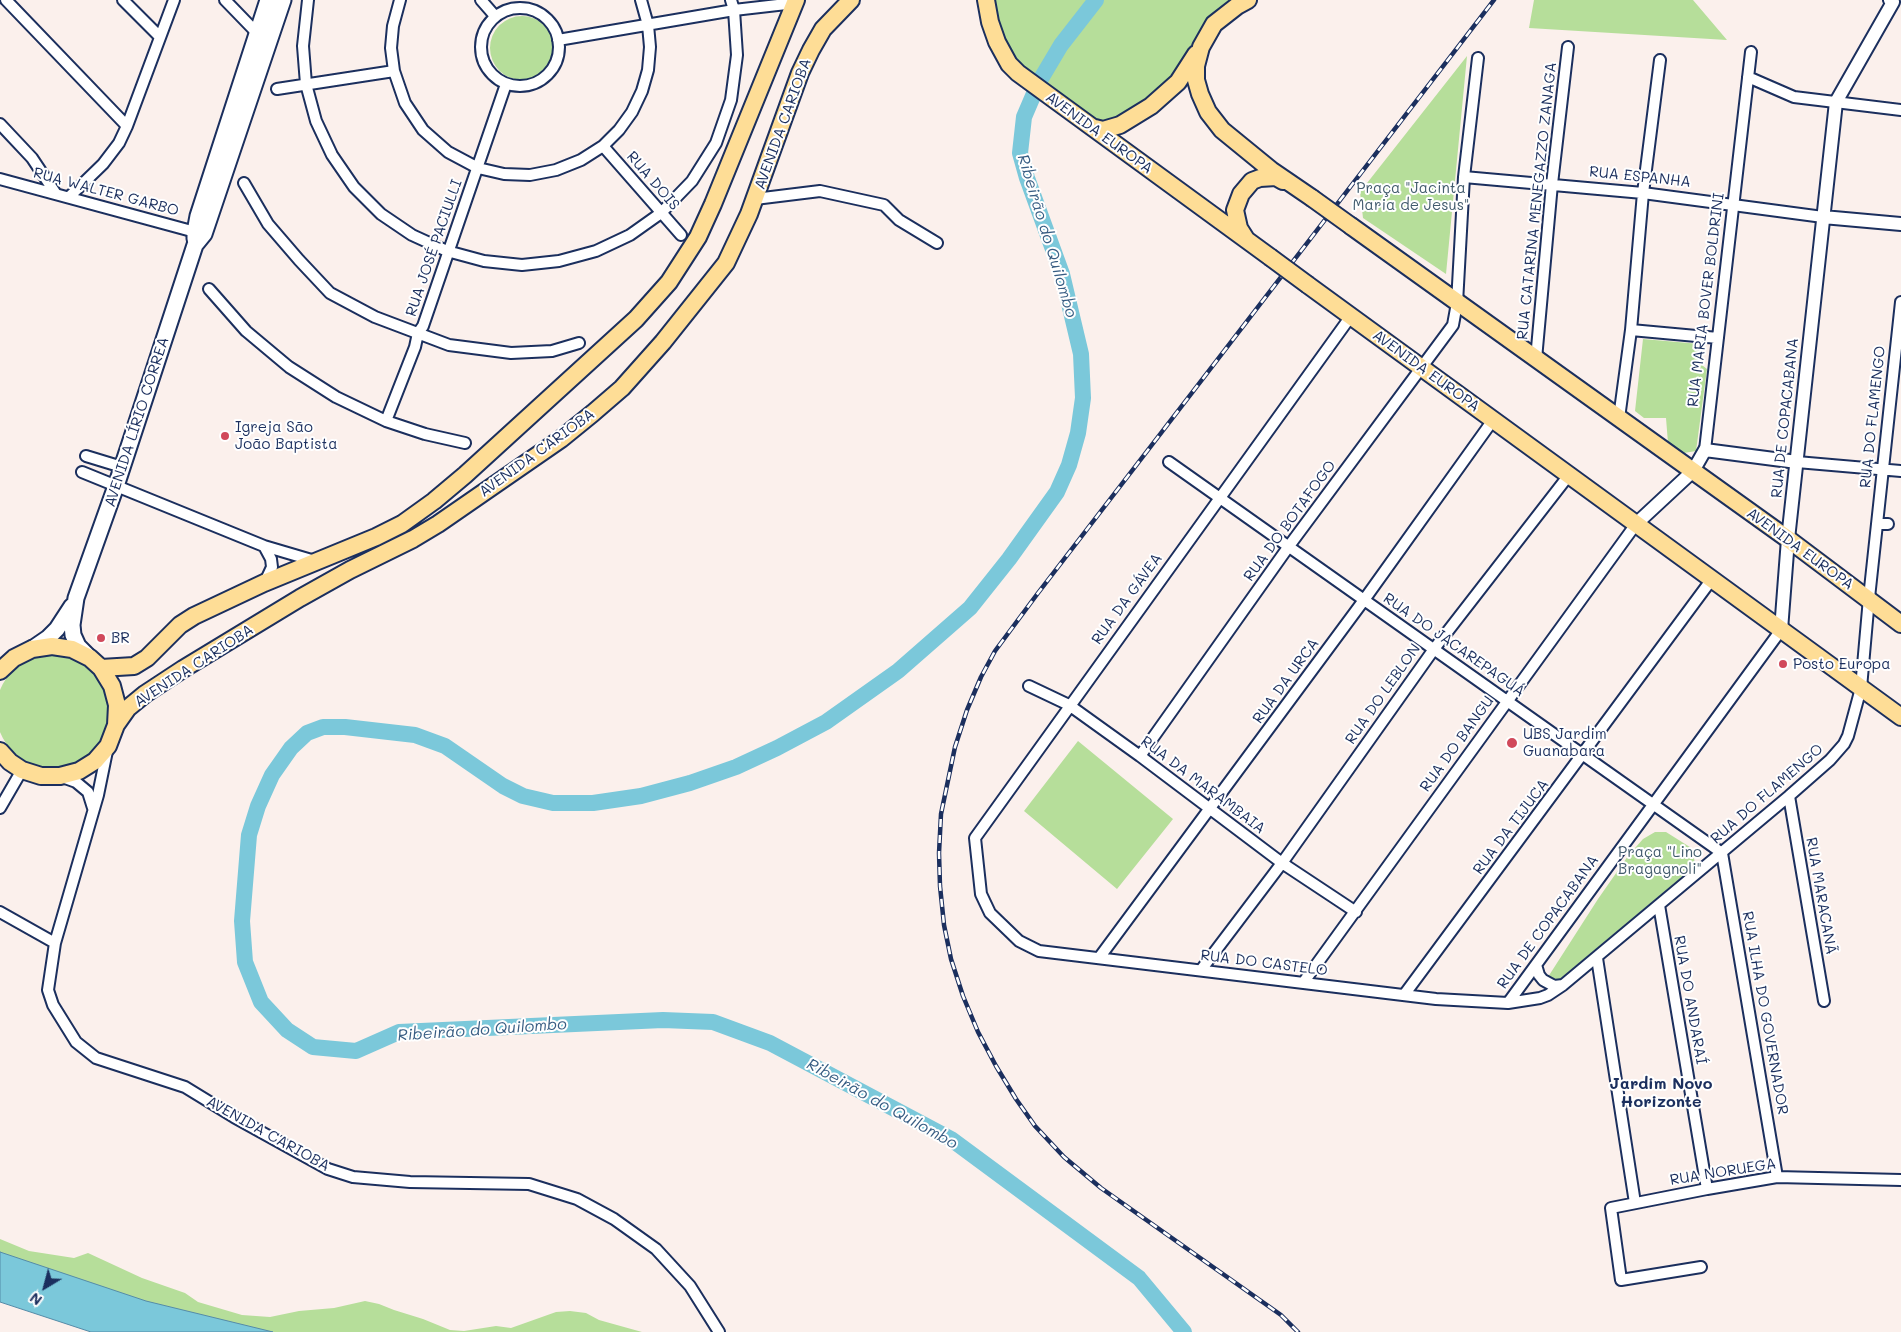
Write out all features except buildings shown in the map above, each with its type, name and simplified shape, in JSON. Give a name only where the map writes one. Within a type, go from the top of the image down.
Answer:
[{"type":"main road","name":"AVENIDA LÍRIO CORREA","points":[[96,663],[78,646],[73,635],[72,625],[76,598],[116,486],[263,36],[268,0]]},
{"type":"main road","name":"AVENIDA LÍRIO CORREA","points":[[263,36],[283,0]]},
{"type":"main road","name":"AVENIDA CARIOBA","points":[[116,725],[128,708],[153,689],[300,598],[438,524],[561,439],[594,414],[622,388],[663,342],[726,263],[755,199],[810,50],[823,29],[852,0]]},
{"type":"main road","name":"AVENIDA EUROPA","points":[[986,0],[993,33],[1002,53],[1009,64],[1028,81],[1901,717]]},
{"type":"main road","points":[[1095,128],[1103,130],[1120,125],[1161,99],[1178,82],[1214,24],[1236,6],[1248,0]]},
{"type":"main road","name":"AVENIDA CARIOBA","points":[[96,663],[134,666],[146,658],[180,625],[187,621],[264,583],[376,537],[402,524],[473,469],[636,319],[659,295],[689,253],[706,221],[796,1]]},
{"type":"main road","name":"AVENIDA EUROPA","points":[[1201,47],[1196,66],[1196,80],[1200,94],[1213,121],[1236,142],[1296,187],[1788,539],[1869,598],[1901,624]]},
{"type":"main road","points":[[1248,241],[1239,228],[1235,210],[1237,201],[1246,188],[1252,182],[1268,177],[1276,177],[1296,187]]},
{"type":"main road","name":"AVENIDA LÍRIO CORREA","points":[[32,649],[57,629],[76,598]]},
{"type":"main road","points":[[0,671],[7,658],[32,649],[52,646],[72,649],[96,663],[112,686],[117,705],[116,725],[108,746],[95,761],[79,771],[60,776],[41,776],[22,770],[10,762],[0,751]]},
{"type":"street","points":[[6,0],[127,126]]},
{"type":"street","points":[[123,0],[160,37]]},
{"type":"street","points":[[69,197],[103,164],[119,143],[174,0]]},
{"type":"street","points":[[225,0],[263,36]]},
{"type":"street","points":[[308,0],[303,46],[306,84],[316,121],[332,155],[354,186],[381,214],[412,235],[447,252],[484,261],[522,265],[559,261],[604,247],[630,235],[661,213],[692,181],[716,142],[731,100],[737,55],[732,5]]},
{"type":"street","points":[[400,0],[393,26],[394,71],[405,102],[423,130],[448,152],[478,168],[504,174],[530,175],[556,170],[581,160],[603,146],[619,130],[632,112],[642,91],[648,70],[648,25],[641,0]]},
{"type":"street","points":[[481,0],[495,16]]},
{"type":"street","points":[[558,40],[648,25],[732,5],[796,1]]},
{"type":"street","name":"RUA DE COPACABANA","points":[[1508,1003],[1781,630],[1788,539],[1836,102],[1894,2]]},
{"type":"street","points":[[528,8],[538,13],[548,20],[555,29],[558,40],[559,52],[556,63],[540,81],[529,85],[506,84],[488,70],[482,59],[480,47],[487,25],[495,16],[510,9],[528,8]]},
{"type":"street","name":"RUA CATARINA MENEGAZZO ZANAGA","points":[[1536,359],[1552,184],[1568,47]]},
{"type":"street","name":"RUA MARIA BOVER BOLDRINI","points":[[1636,524],[1693,471],[1705,450],[1751,52]]},
{"type":"street","name":"RUA DO BOTAFOGO","points":[[1140,756],[1289,546],[1453,325],[1457,302],[1464,177],[1478,58]]},
{"type":"street","points":[[1619,418],[1631,330],[1643,193],[1660,60]]},
{"type":"street","points":[[277,89],[394,71]]},
{"type":"street","points":[[1748,77],[1794,97],[1901,110]]},
{"type":"street","name":"RUA JOSÉ PACIULLI","points":[[386,421],[415,348],[418,332],[422,326],[506,84]]},
{"type":"street","points":[[0,124],[32,158],[56,194]]},
{"type":"street","name":"RUA DOIS","points":[[603,146],[681,235]]},
{"type":"street","name":"RUA ESPANHA","points":[[1464,177],[1643,193],[1823,217],[1901,224]]},
{"type":"street","name":"RUA WALTER GARBO","points":[[0,179],[69,197],[198,237]]},
{"type":"street","points":[[244,183],[268,224],[330,293],[375,317],[449,345],[510,353],[552,352],[579,344]]},
{"type":"street","points":[[755,199],[820,191],[884,205],[899,220],[938,243]]},
{"type":"street","points":[[209,289],[246,331],[289,367],[336,398],[386,421],[425,434],[465,442]]},
{"type":"street","name":"RUA DO FLAMENGO","points":[[1548,995],[1563,985],[1722,853],[1830,760],[1844,744],[1848,736],[1861,688],[1901,302]]},
{"type":"street","name":"RUA DA GÁVEA","points":[[990,913],[981,894],[975,838],[1351,316]]},
{"type":"street","points":[[1631,330],[1718,338]]},
{"type":"street","name":"RUA DA URCA","points":[[1099,958],[1364,600],[1493,420]]},
{"type":"street","points":[[1705,450],[1797,462],[1901,470]]},
{"type":"street","points":[[86,456],[122,467]]},
{"type":"street","name":"RUA DO JACAREPAGUÁ","points":[[1170,462],[1722,853]]},
{"type":"street","points":[[82,472],[264,546],[316,561]]},
{"type":"street","name":"RUA DO LEBLON","points":[[1201,970],[1282,863],[1434,649],[1569,475]]},
{"type":"street","name":"RUA DO BANGU","points":[[1303,983],[1636,524]]},
{"type":"street","points":[[1877,524],[1888,524]]},
{"type":"street","points":[[264,546],[271,558],[272,567],[264,583]]},
{"type":"street","name":"RUA DA TIJUCA","points":[[1404,995],[1712,580]]},
{"type":"street","name":"RUA DA MARAMBAIA","points":[[1029,686],[1069,705],[1282,863],[1356,912]]},
{"type":"street","name":"AVENIDA CARIOBA","points":[[108,746],[93,809],[55,943],[48,990],[53,1005],[76,1042],[96,1058],[186,1087],[234,1117],[328,1169],[352,1177],[410,1182],[529,1184],[577,1199],[614,1219],[656,1249],[690,1286],[720,1332]]},
{"type":"street","points":[[0,808],[22,770]]},
{"type":"street","points":[[60,776],[76,782],[88,792],[93,809]]},
{"type":"street","name":"RUA MARACANÃ","points":[[1789,796],[1824,1001]]},
{"type":"street","name":"RUA ILHA DO GOVERNADOR","points":[[1722,853],[1778,1177]]},
{"type":"street","name":"RUA DO ANDARAÍ","points":[[1659,905],[1707,1189]]},
{"type":"street","points":[[0,912],[55,943]]},
{"type":"street","name":"RUA DO CASTELO","points":[[990,913],[1019,941],[1039,951],[1404,995],[1508,1003],[1528,1001],[1548,995]]},
{"type":"street","points":[[1596,958],[1635,1203]]},
{"type":"street","points":[[1536,965],[1538,975],[1542,980],[1554,986],[1563,985]]},
{"type":"street","name":"RUA NORUEGA","points":[[1701,1267],[1621,1280],[1611,1208],[1778,1177],[1901,1180]]},
{"type":"green space","points":[[994,0],[1236,0],[1196,45],[1166,86],[1112,123],[1099,122],[1015,60],[998,27]]},
{"type":"green space","points":[[1534,0],[1693,0],[1727,40],[1529,28]]},
{"type":"green space","points":[[522,16],[534,18],[545,25],[552,36],[554,48],[552,60],[545,71],[534,78],[522,80],[510,78],[499,71],[492,60],[490,48],[492,36],[499,25],[510,18]]},
{"type":"green space","name":"Praça \"Jacinta Maria de Jesus\"","points":[[1467,56],[1446,274],[1363,218],[1360,192]]},
{"type":"green space","points":[[1643,339],[1700,344],[1698,362],[1707,369],[1696,451],[1684,453],[1668,443],[1666,418],[1644,418],[1635,411]]},
{"type":"green space","points":[[53,654],[75,659],[93,671],[105,689],[110,711],[105,733],[93,751],[75,763],[53,768],[31,763],[13,751],[1,733],[-4,711],[1,689],[13,671],[31,659]]},
{"type":"green space","points":[[1078,741],[1173,819],[1117,889],[1024,811]]},
{"type":"green space","name":"Praça \"Lino Bragagnoli\"","points":[[1655,832],[1666,832],[1693,849],[1695,866],[1555,983],[1548,977],[1598,899],[1628,856],[1643,839]]},
{"type":"green space","points":[[0,1239],[29,1251],[74,1258],[88,1253],[142,1278],[185,1293],[198,1302],[242,1315],[270,1317],[299,1311],[334,1308],[365,1301],[423,1319],[450,1330],[464,1331],[496,1326],[511,1328],[556,1312],[570,1311],[586,1313],[599,1320],[642,1332],[256,1332],[0,1263]]},
{"type":"water","points":[[0,1252],[146,1301],[273,1332],[91,1332],[0,1302]]},
{"type":"waterway","name":"Ribeirão do Quilombo","points":[[1096,0],[1061,45],[1039,82],[1024,117],[1020,153],[1027,178],[1062,274],[1081,354],[1083,398],[1078,433],[1069,465],[1057,492],[1009,559],[970,608],[898,671],[826,722],[736,767],[690,783],[641,796],[593,803],[553,803],[523,796],[503,786],[445,746],[415,735],[345,727],[323,727],[307,733],[291,748],[272,775],[258,806],[249,835],[242,921],[245,962],[261,1002],[287,1030],[313,1047],[356,1051],[399,1032],[663,1020],[713,1022],[770,1043],[951,1139],[1139,1278],[1184,1332]]},
{"type":"railway","points":[[1298,1332],[1281,1315],[1101,1188],[1064,1157],[1035,1126],[1016,1099],[978,1032],[963,996],[951,959],[944,925],[940,886],[941,814],[955,747],[967,710],[981,677],[995,651],[1494,0]]},
{"type":"place","name":"Igreja São João Baptista","points":[[225,436]]},
{"type":"place","name":"BR","points":[[101,638]]},
{"type":"place","name":"Posto Europa","points":[[1783,664]]},
{"type":"place","name":"UBS Jardim Guanabara","points":[[1512,743]]},
{"type":"district","name":"Jardim Novo Horizonte","points":[[1661,1093]]}]
